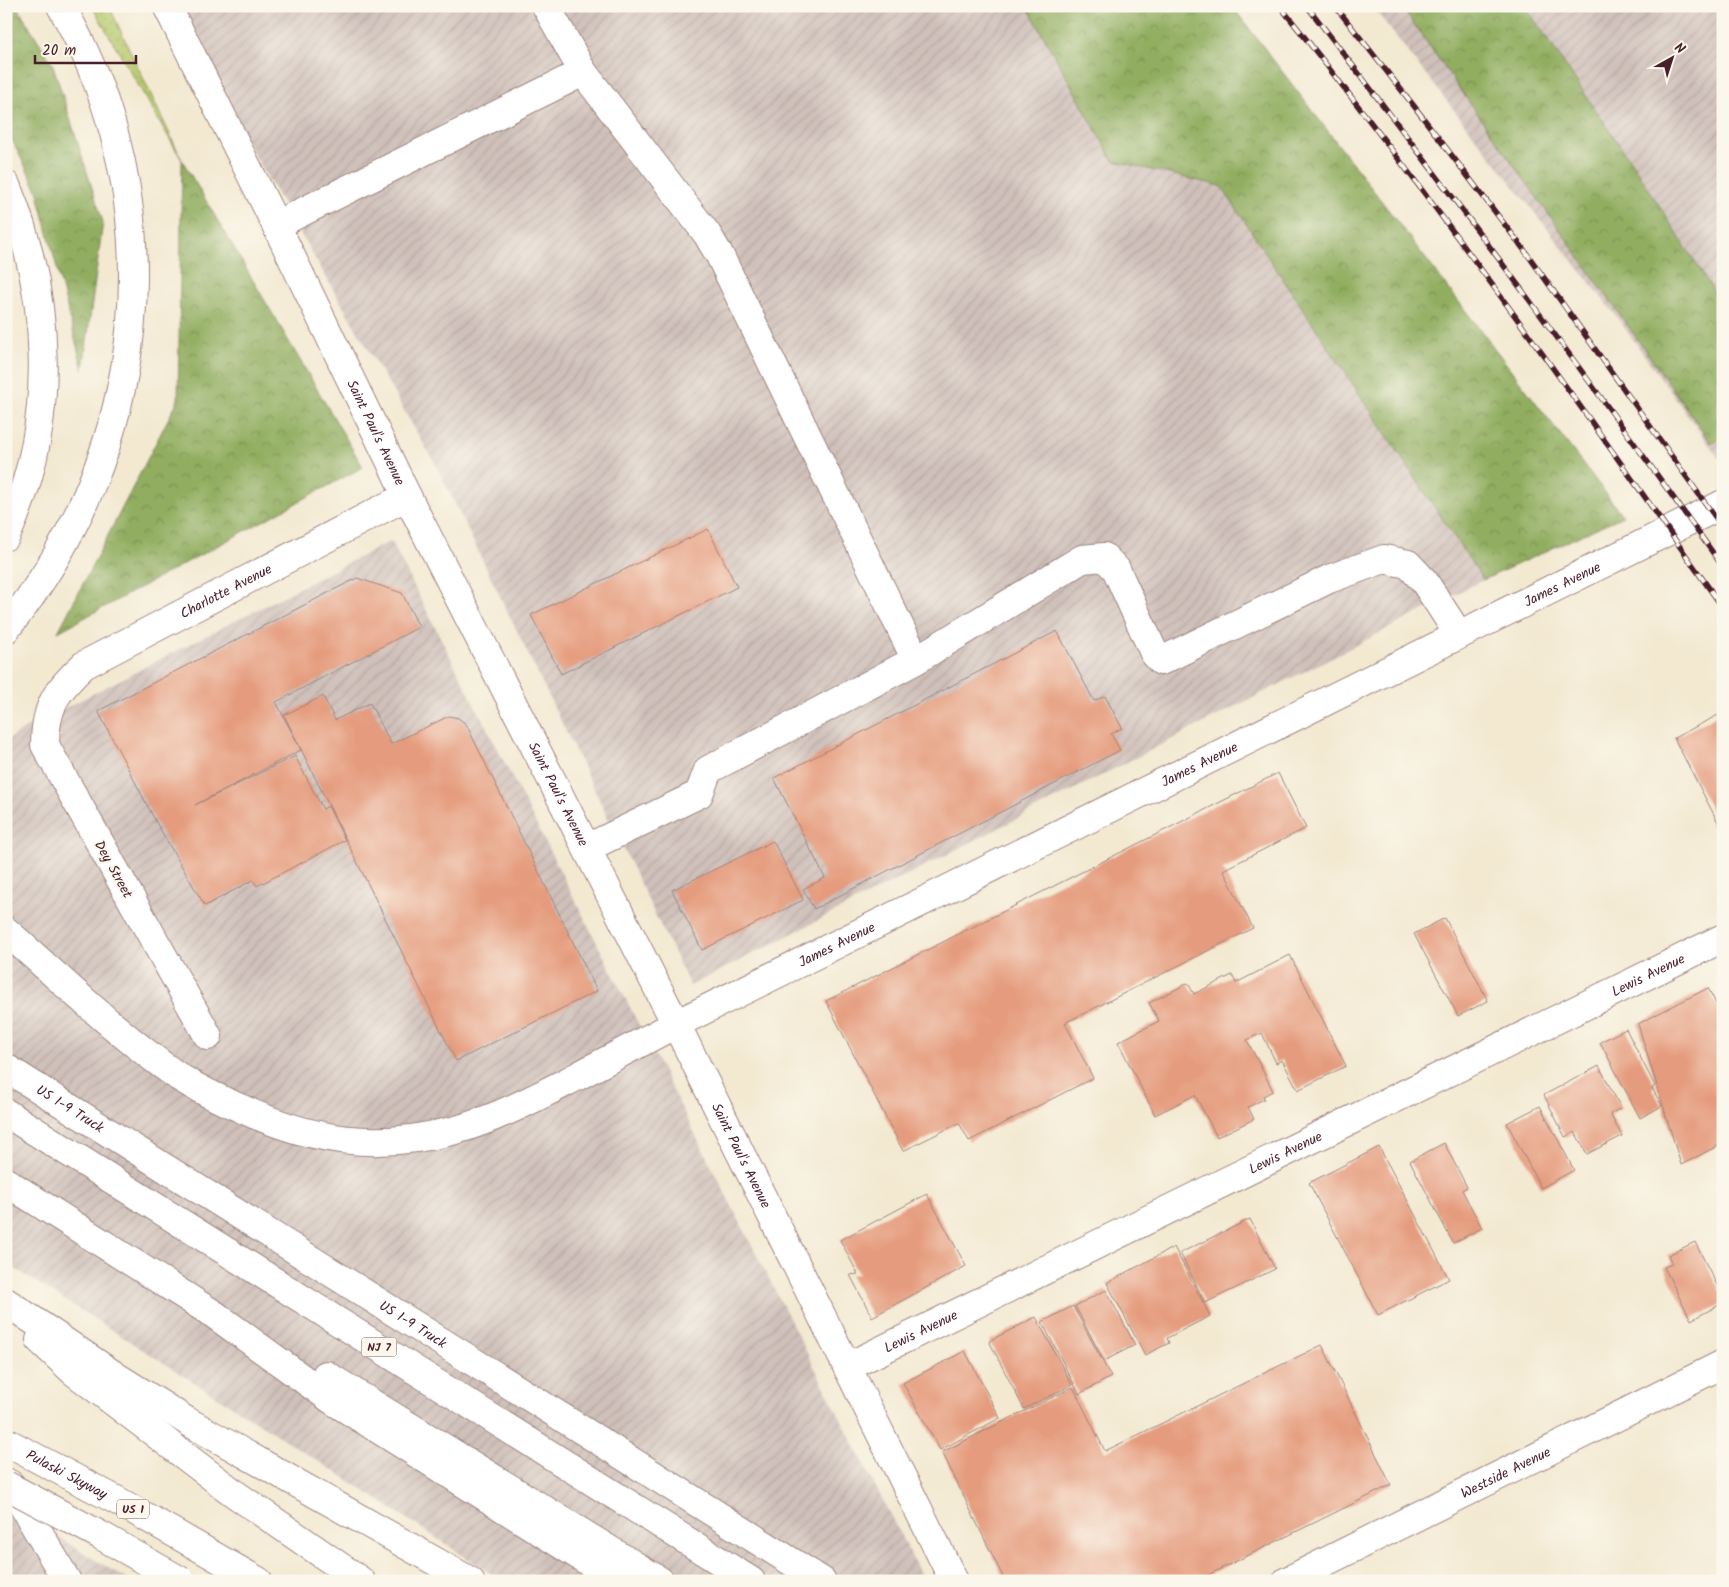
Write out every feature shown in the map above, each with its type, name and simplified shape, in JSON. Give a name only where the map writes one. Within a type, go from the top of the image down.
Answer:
[{"type":"main road","points":[[6,628],[51,567],[92,486],[103,458],[119,401],[130,344],[134,263],[132,226],[122,165],[97,81],[61,6]]},
{"type":"main road","name":"Saint Paul's Avenue","points":[[167,6],[276,225],[407,496],[676,1024],[954,1581]]},
{"type":"main road","points":[[546,6],[583,72],[707,234],[720,256],[916,660]]},
{"type":"main road","points":[[276,225],[583,72]]},
{"type":"main road","points":[[6,185],[22,225],[29,250],[38,303],[43,362],[40,414],[31,465],[23,493],[6,536]]},
{"type":"main road","name":"Charlotte Avenue","points":[[55,698],[68,680],[84,665],[407,496]]},
{"type":"main road","name":"James Avenue","points":[[6,931],[133,1042],[180,1078],[208,1094],[262,1118],[293,1129],[347,1141],[405,1140],[438,1134],[481,1121],[557,1087],[676,1024],[1723,504]]},
{"type":"main road","points":[[587,848],[699,794],[708,770],[916,660],[1082,559],[1104,557],[1116,569],[1154,653],[1161,661],[1329,579],[1384,559],[1408,564],[1424,581],[1459,635]]},
{"type":"main road","name":"Dey Street","points":[[55,698],[49,709],[45,726],[45,745],[208,1036]]},
{"type":"main road","name":"Lewis Avenue","points":[[847,1367],[1723,938]]},
{"type":"main road","name":"US 1-9 Truck","points":[[6,1068],[819,1579]]},
{"type":"main road","name":"NJ 7","points":[[6,1113],[751,1581]]},
{"type":"main road","points":[[6,1182],[215,1315],[332,1400],[619,1581]]},
{"type":"main road","points":[[6,1302],[117,1377],[187,1421],[470,1581]]},
{"type":"main road","points":[[6,1308],[73,1371],[235,1494],[360,1581]]},
{"type":"main road","points":[[215,1315],[344,1385],[660,1581]]},
{"type":"main road","name":"Westside Avenue","points":[[1287,1581],[1723,1364]]},
{"type":"main road","name":"Pulaski Skyway","points":[[6,1442],[118,1501],[258,1581]]},
{"type":"main road","points":[[6,1484],[11,1485],[67,1581]]},
{"type":"main road","points":[[6,1484],[181,1581]]},
{"type":"shaded area","points":[[167,6],[1027,6],[1113,161],[1221,186],[1483,580],[690,986],[436,465]]},
{"type":"shaded area","points":[[1372,6],[1723,6],[1723,464],[1613,312]]},
{"type":"shaded area","points":[[391,541],[924,1581],[502,1581],[340,1475],[6,1263],[6,741],[24,729]]},
{"type":"shaded area","points":[[6,1505],[130,1581],[6,1581]]},
{"type":"green space","points":[[6,6],[17,6],[53,65],[103,222],[83,370],[37,190],[6,128]]},
{"type":"green space","points":[[92,6],[109,6],[182,160]]},
{"type":"green space","points":[[1027,6],[1232,6],[1623,516],[1483,580],[1221,186],[1113,161]]},
{"type":"green space","points":[[1401,6],[1525,6],[1634,166],[1723,306],[1723,437],[1711,443]]},
{"type":"green space","points":[[182,160],[363,467],[58,632],[178,400]]},
{"type":"building","points":[[708,529],[737,587],[561,674],[531,615]]},
{"type":"building","points":[[357,578],[402,593],[419,627],[276,702],[301,750],[195,805],[295,756],[323,809],[328,806],[345,840],[257,886],[253,880],[205,906],[157,824],[98,711]]},
{"type":"building","points":[[1057,631],[1094,701],[1105,696],[1122,728],[1111,734],[1120,750],[814,909],[803,889],[825,878],[774,778]]},
{"type":"building","points":[[323,696],[335,720],[370,703],[391,744],[449,716],[458,718],[466,724],[597,991],[456,1061],[284,715]]},
{"type":"building","points":[[1718,715],[1723,725],[1723,832],[1674,738]]},
{"type":"building","points":[[1278,773],[1306,828],[1223,870],[1253,928],[1065,1023],[1093,1078],[969,1141],[959,1123],[903,1151],[826,1001]]},
{"type":"building","points":[[773,841],[803,900],[702,950],[672,890]]},
{"type":"building","points":[[1445,918],[1488,1001],[1458,1016],[1414,934]]},
{"type":"building","points":[[1290,955],[1346,1066],[1298,1090],[1282,1060],[1276,1063],[1262,1033],[1247,1040],[1273,1091],[1263,1096],[1264,1099],[1248,1107],[1254,1119],[1217,1137],[1195,1095],[1155,1115],[1118,1042],[1159,1021],[1149,1003],[1188,983],[1194,994],[1232,975],[1236,983]]},
{"type":"building","points":[[1708,988],[1723,1017],[1723,1143],[1681,1165],[1638,1024]]},
{"type":"building","points":[[1626,1029],[1655,1086],[1652,1088],[1662,1106],[1640,1118],[1600,1042]]},
{"type":"building","points":[[1599,1066],[1621,1108],[1610,1114],[1622,1136],[1587,1154],[1575,1132],[1565,1137],[1544,1095]]},
{"type":"building","points":[[1540,1106],[1574,1170],[1541,1188],[1507,1123]]},
{"type":"building","points":[[1444,1143],[1467,1187],[1462,1190],[1482,1228],[1453,1243],[1410,1161]]},
{"type":"building","points":[[1379,1147],[1449,1279],[1378,1315],[1309,1183]]},
{"type":"building","points":[[927,1194],[966,1266],[872,1317],[850,1275],[858,1274],[840,1240]]},
{"type":"building","points":[[1250,1219],[1275,1269],[1205,1303],[1180,1253]]},
{"type":"building","points":[[1695,1242],[1723,1297],[1723,1303],[1691,1320],[1664,1267],[1672,1264],[1668,1255]]},
{"type":"building","points":[[1174,1247],[1210,1316],[1167,1338],[1169,1343],[1145,1355],[1107,1283]]},
{"type":"building","points":[[1106,1290],[1135,1345],[1104,1361],[1075,1306]]},
{"type":"building","points":[[1073,1306],[1111,1377],[1079,1394],[1042,1322]]},
{"type":"building","points":[[1036,1317],[1072,1385],[1024,1409],[989,1341]]},
{"type":"building","points":[[1322,1345],[1391,1485],[1196,1581],[1005,1581],[942,1452],[1073,1387],[1105,1451]]},
{"type":"building","points":[[965,1351],[1000,1418],[940,1450],[903,1383]]},
{"type":"railway","points":[[1280,6],[1451,228],[1723,608]]},
{"type":"railway","points":[[1307,6],[1518,284],[1723,567]]},
{"type":"railway","points":[[1335,6],[1525,251],[1723,528]]}]
